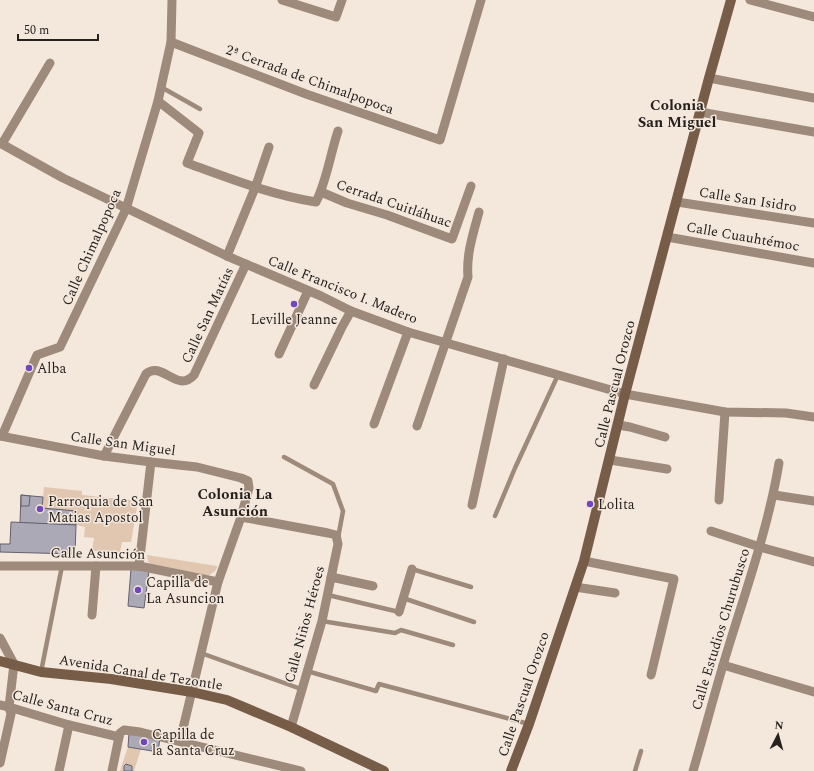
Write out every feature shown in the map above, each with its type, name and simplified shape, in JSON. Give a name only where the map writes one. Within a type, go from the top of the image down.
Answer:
[{"type":"street","name":"Calle Chimalpopoca","points":[[1,436],[37,355],[60,347],[126,209],[158,101],[171,42],[172,0]]},
{"type":"street","points":[[282,0],[336,16],[342,0]]},
{"type":"street","name":"2ª Cerrada de Chimalpopoca","points":[[171,42],[306,94],[440,140],[481,0]]},
{"type":"street","name":"Calle Pascual Orozco","points":[[511,771],[529,724],[584,561],[625,394],[731,0]]},
{"type":"street","points":[[750,0],[814,17]]},
{"type":"street","points":[[1,143],[50,63]]},
{"type":"street","points":[[709,78],[814,98]]},
{"type":"street","points":[[158,101],[199,133],[187,163],[255,188],[316,202],[326,180],[332,148],[338,131]]},
{"type":"street","points":[[700,112],[814,132]]},
{"type":"street","name":"Calle Francisco I. Madero","points":[[1,143],[63,178],[227,256],[351,311],[408,332],[625,394],[725,412],[786,413],[814,416]]},
{"type":"street","points":[[227,256],[255,188],[269,146]]},
{"type":"street","name":"Cerrada Cuitláhuac","points":[[321,192],[346,203],[387,214],[452,239],[471,186]]},
{"type":"street","name":"Calle San Isidro","points":[[677,202],[814,223]]},
{"type":"street","points":[[417,426],[468,277],[468,255],[478,212]]},
{"type":"street","name":"Calle Cuauhtémoc","points":[[667,237],[814,263]]},
{"type":"street","name":"Calle San Matías","points":[[104,456],[146,374],[150,370],[156,370],[184,382],[190,380],[194,375],[246,264]]},
{"type":"street","points":[[279,354],[308,291]]},
{"type":"street","points":[[314,385],[351,311]]},
{"type":"street","points":[[374,424],[408,332]]},
{"type":"street","points":[[472,505],[504,359]]},
{"type":"street","points":[[719,500],[725,412]]},
{"type":"street","points":[[618,425],[666,437]]},
{"type":"street","name":"Calle San Miguel","points":[[1,436],[104,456],[197,467],[241,478],[248,481],[249,488],[241,517]]},
{"type":"street","points":[[610,460],[667,469]]},
{"type":"street","points":[[139,566],[150,462]]},
{"type":"street","name":"Calle Estudios Churubusco","points":[[693,771],[723,665],[760,547],[774,495],[779,463]]},
{"type":"street","points":[[774,495],[814,501]]},
{"type":"street","points":[[180,741],[218,582],[241,517],[336,535],[338,544]]},
{"type":"street","points":[[711,531],[814,562]]},
{"type":"street","name":"Calle Niños Héroes","points":[[291,727],[322,621],[338,544]]},
{"type":"street","points":[[584,561],[674,579],[651,675]]},
{"type":"street","name":"Calle Asunción","points":[[0,566],[139,566],[218,582]]},
{"type":"street","points":[[92,616],[96,566]]},
{"type":"street","points":[[398,612],[412,569]]},
{"type":"street","points":[[331,577],[373,586]]},
{"type":"street","points":[[575,587],[615,593]]},
{"type":"street","points":[[0,638],[14,664],[5,706],[11,714],[0,763]]},
{"type":"street","name":"Avenida Canal de Tezontle","points":[[0,661],[41,672],[111,679],[192,692],[227,700],[291,727],[384,771]]},
{"type":"street","points":[[723,665],[814,692]]},
{"type":"street","name":"Calle Santa Cruz","points":[[5,706],[69,726],[120,737],[120,733],[124,730],[140,732],[301,771]]},
{"type":"street","points":[[60,771],[69,726]]},
{"type":"street","points":[[112,771],[120,737]]},
{"type":"lane","points":[[161,87],[200,109]]},
{"type":"lane","points":[[495,516],[515,468],[558,375]]},
{"type":"lane","points":[[284,457],[333,484],[343,511],[338,544]]},
{"type":"lane","points":[[41,672],[62,566]]},
{"type":"lane","points":[[412,569],[472,587]]},
{"type":"lane","points":[[328,595],[398,612]]},
{"type":"lane","points":[[403,598],[474,622]]},
{"type":"lane","points":[[322,621],[395,633],[401,630],[453,645]]},
{"type":"lane","points":[[201,653],[301,689]]},
{"type":"lane","points":[[307,671],[376,691],[379,684],[529,724]]},
{"type":"lane","points":[[635,771],[640,752]]},
{"type":"shaded area","points":[[44,487],[82,491],[82,495],[138,501],[131,542],[122,542],[120,552],[92,551],[94,538],[84,537],[85,527],[76,525],[77,511],[42,508]]},
{"type":"shaded area","points":[[147,555],[217,566],[217,568],[208,576],[152,565],[148,562]]},
{"type":"shaded area","points":[[128,747],[141,749],[134,771],[120,771]]},
{"type":"building","name":"Parroquia de San Matias Apostol","points":[[21,495],[43,497],[42,508],[77,511],[76,525],[20,523]]},
{"type":"building","points":[[21,495],[30,496],[29,506],[21,506]]},
{"type":"building","points":[[11,522],[76,525],[75,554],[0,552],[0,544],[10,544]]},
{"type":"building","name":"Capilla de La Asuncion","points":[[131,569],[149,571],[144,608],[128,606]]},
{"type":"building","name":"Capilla de la Santa Cruz","points":[[129,733],[160,738],[158,752],[128,747]]},
{"type":"building","points":[[126,764],[132,766],[132,771],[124,771],[124,766]]},
{"type":"place","name":"Leville Jeanne","points":[[294,304]]},
{"type":"place","name":"Alba","points":[[29,368]]},
{"type":"place","name":"Lolita","points":[[590,504]]},
{"type":"place","name":"Parroquia de San Matias Apostol","points":[[40,509]]},
{"type":"place","name":"Capilla de La Asuncion","points":[[138,590]]},
{"type":"place","name":"Capilla de la Santa Cruz","points":[[144,742]]},
{"type":"district","name":"Colonia San Miguel","points":[[677,114]]},
{"type":"district","name":"Colonia La Asunción","points":[[235,502]]}]
